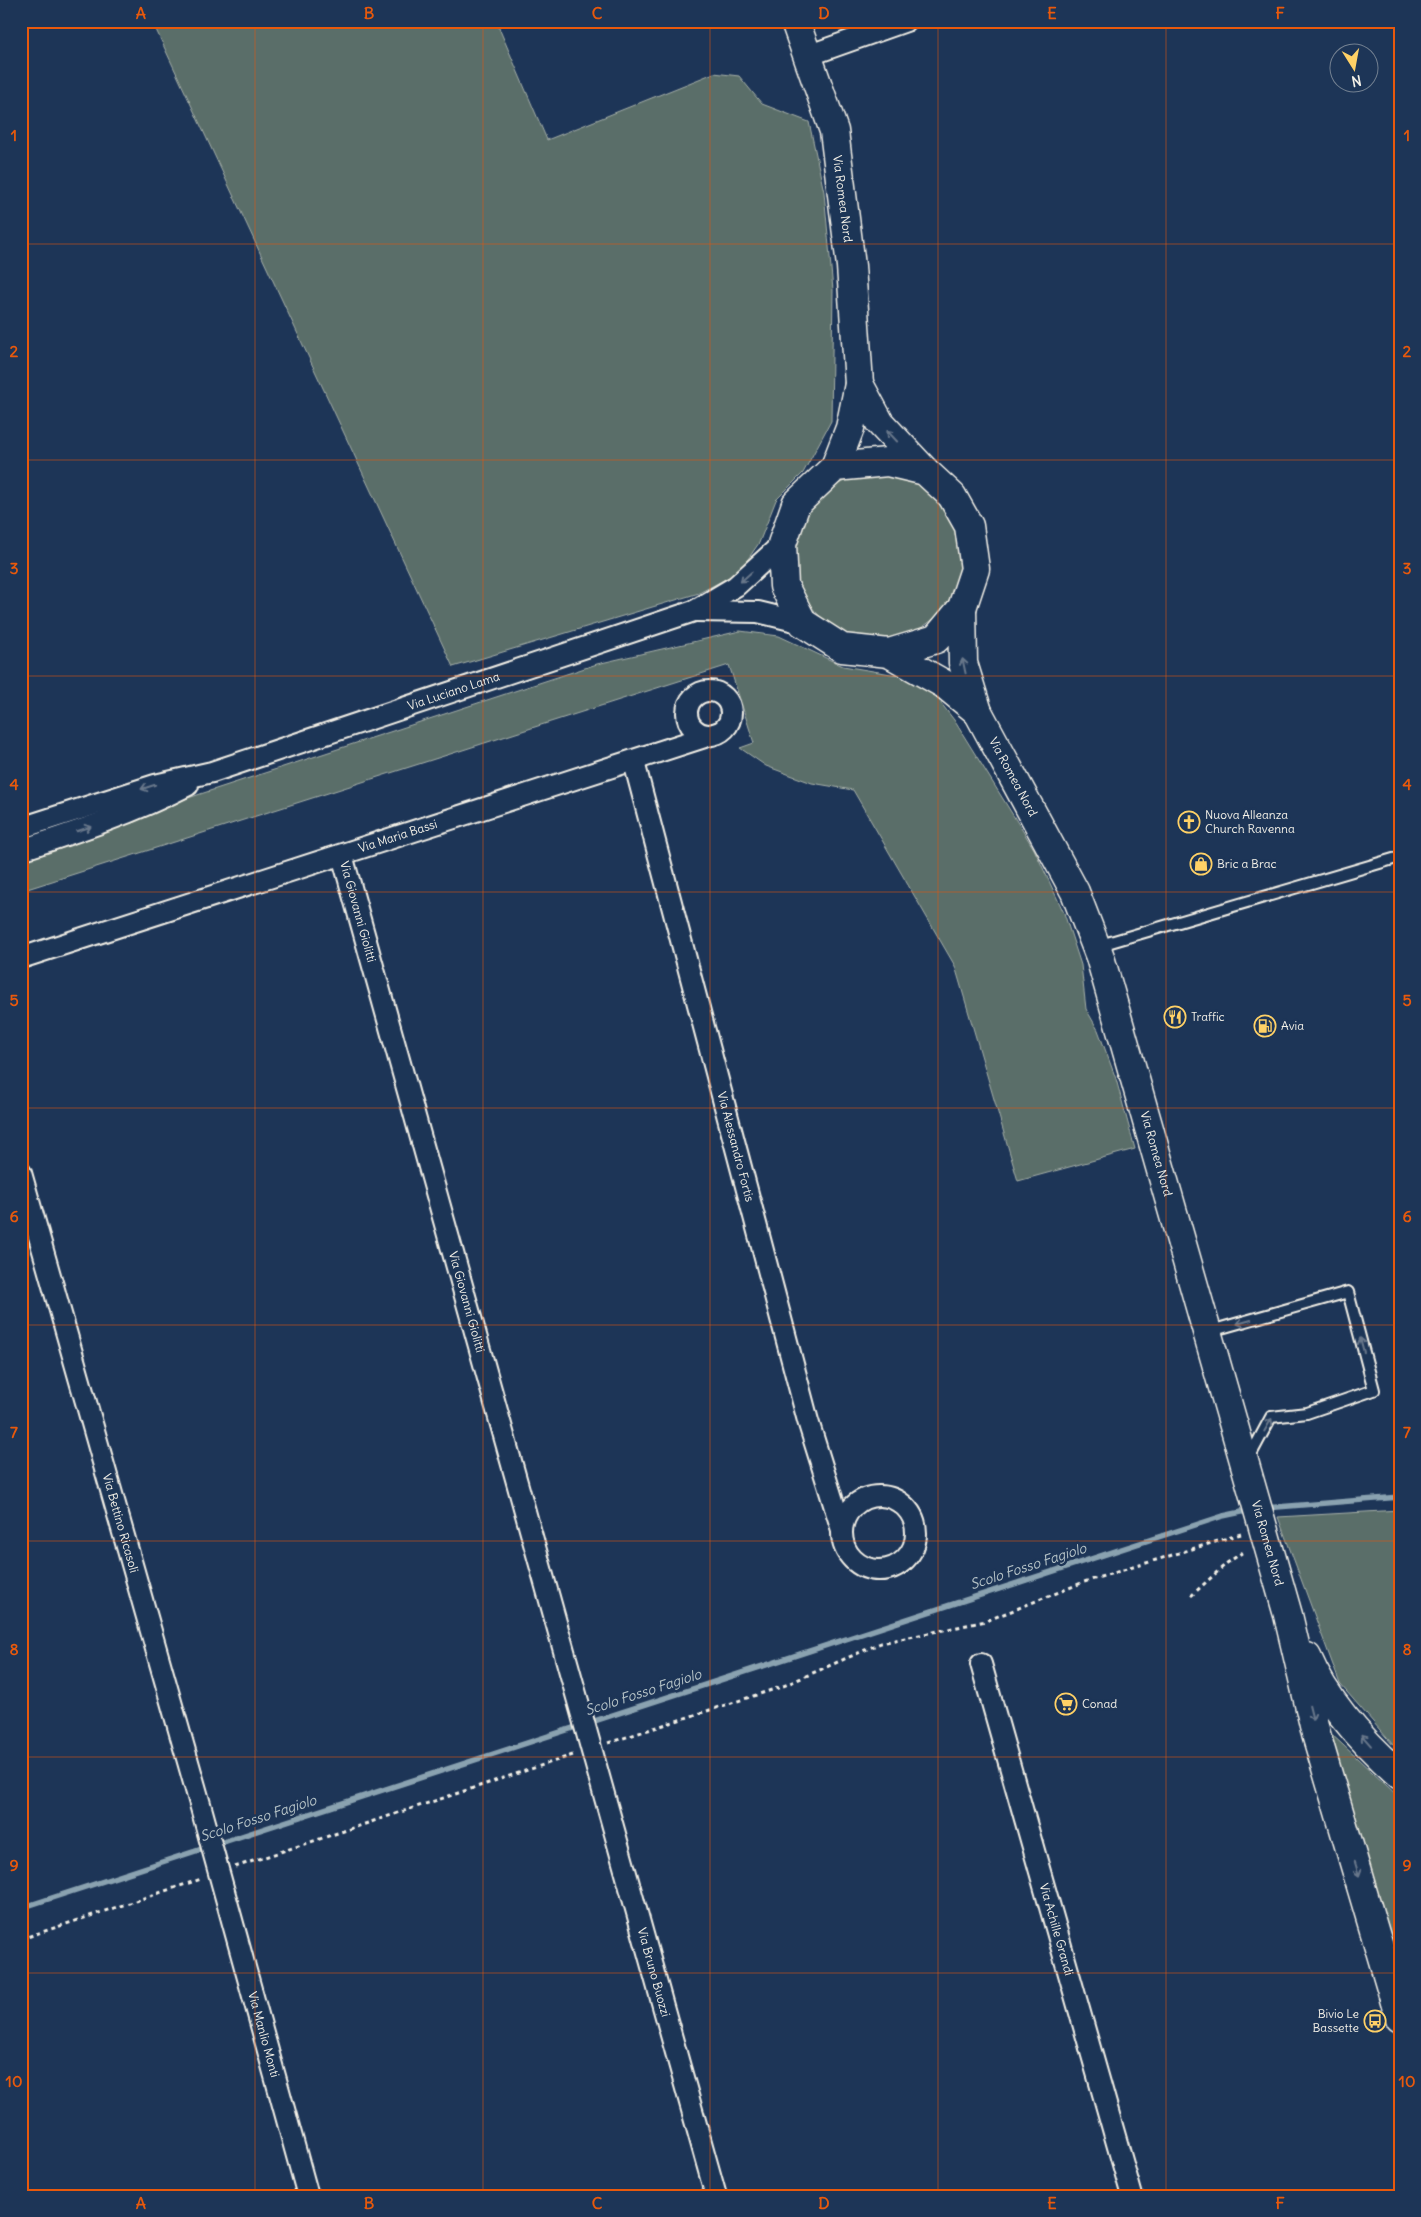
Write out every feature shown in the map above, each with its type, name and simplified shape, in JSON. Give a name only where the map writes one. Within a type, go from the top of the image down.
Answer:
[{"type":"main road","name":"Via Romea Nord","points":[[795,21],[834,131],[851,266],[859,384],[850,428],[835,466]]},
{"type":"main road","name":"Via Romea Nord","points":[[859,384],[880,423],[925,472],[952,496],[969,526],[975,569],[962,608],[963,663],[978,712],[1075,892],[1096,946],[1247,1478],[1288,1615],[1316,1734],[1400,2018]]},
{"type":"main road","points":[[925,472],[887,462],[835,466],[796,504],[782,544],[784,586],[803,623],[842,648],[890,653],[936,639],[962,608]]},
{"type":"main road","name":"Via Romea Nord","points":[[890,653],[944,684],[978,712]]},
{"type":"main road","name":"Via Romea Nord","points":[[1288,1615],[1314,1674],[1342,1714],[1383,1760],[1400,1775]]},
{"type":"street","points":[[807,56],[906,21]]},
{"type":"street","name":"Via Luciano Lama","points":[[21,828],[155,785],[212,772],[694,612],[736,586],[782,544]]},
{"type":"street","name":"Via Luciano Lama","points":[[694,612],[758,612],[803,623]]},
{"type":"street","name":"Via Maria Bassi","points":[[21,958],[634,762],[717,733]]},
{"type":"street","name":"Via Alessandro Fortis","points":[[634,762],[808,1421],[842,1530]]},
{"type":"street","name":"Via Luciano Lama","points":[[21,850],[97,825],[148,805],[212,772]]},
{"type":"street","name":"Via Luciano Lama","points":[[21,837],[56,825],[83,808]]},
{"type":"street","name":"Via Giovanni Giolitti","points":[[342,855],[575,1687],[590,1749]]},
{"type":"street","name":"Via Bettino Ricasoli","points":[[21,1173],[219,1873]]},
{"type":"street","name":"Via Achille Grandi","points":[[981,1664],[1132,2196]]},
{"type":"street","name":"Via Bruno Buozzi","points":[[590,1749],[716,2196]]},
{"type":"street","name":"Via Manlio Monti","points":[[219,1873],[308,2196]]},
{"type":"lane","points":[[1096,946],[1400,857]]},
{"type":"lane","points":[[1206,1332],[1348,1292],[1374,1390],[1307,1413],[1271,1418],[1247,1478]]},
{"type":"path","points":[[21,1939],[781,1687],[881,1643],[986,1621],[1084,1582],[1242,1534],[1266,1537]]},
{"type":"path","points":[[1191,1596],[1227,1563],[1266,1537]]},
{"type":"green space","points":[[152,21],[496,21],[547,140],[714,73],[739,76],[762,104],[809,122],[824,192],[833,290],[831,421],[803,473],[776,500],[759,543],[739,572],[699,593],[453,667]]},
{"type":"green space","points":[[878,474],[902,478],[917,484],[942,505],[951,518],[957,533],[961,557],[957,581],[951,596],[930,621],[917,630],[902,636],[878,640],[854,636],[839,630],[814,609],[805,596],[799,581],[795,557],[799,533],[805,518],[826,493],[839,484],[854,478]]},
{"type":"green space","points":[[740,631],[779,636],[843,666],[915,680],[934,694],[954,720],[1034,849],[1064,913],[1081,965],[1086,1009],[1098,1030],[1116,1079],[1135,1149],[1018,1181],[955,966],[853,790],[812,783],[766,766],[740,748],[754,743],[729,665],[21,891],[21,860],[98,835],[170,804],[597,664]]},
{"type":"green space","points":[[1400,1510],[1400,1753],[1340,1684],[1278,1517]]},
{"type":"green space","points":[[1329,1732],[1400,1798],[1400,1958],[1396,1968]]},
{"type":"waterway","points":[[1265,1508],[1400,1497]]},
{"type":"waterway","name":"Scolo Fosso Fagiolo","points":[[21,1908],[1223,1516],[1251,1510]]},
{"type":"place","name":"Nuova Alleanza Church Ravenna","points":[[1189,822]]},
{"type":"place","name":"Bric a Brac","points":[[1201,864]]},
{"type":"place","name":"Traffic","points":[[1175,1017]]},
{"type":"place","name":"Avia","points":[[1265,1026]]},
{"type":"place","name":"Conad","points":[[1066,1704]]},
{"type":"place","name":"Bivio Le Bassette","points":[[1375,2021]]}]
